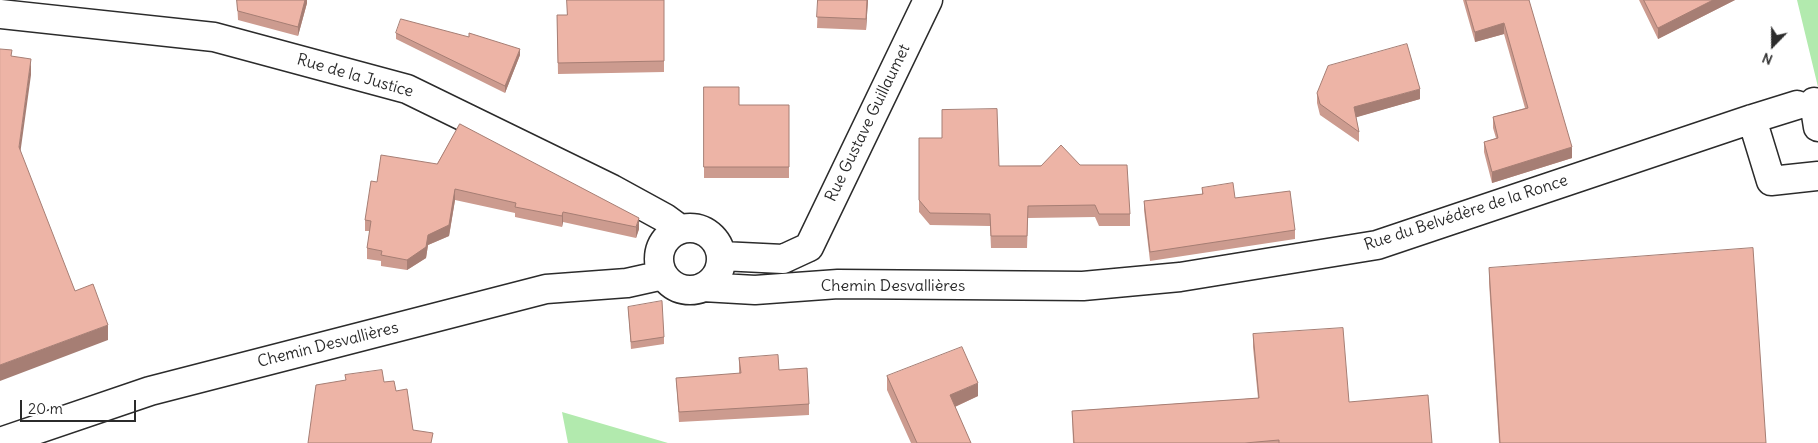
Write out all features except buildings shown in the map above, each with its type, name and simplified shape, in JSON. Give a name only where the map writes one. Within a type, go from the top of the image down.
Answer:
[{"type":"street","name":"Rue Gustave Guillaumet","points":[[809,247],[928,0]]},
{"type":"street","name":"Rue de la Justice","points":[[0,14],[214,37],[407,89],[612,188],[665,218],[680,229]]},
{"type":"street","name":"Rue du Belvédère de la Ronce","points":[[1083,286],[1180,277],[1377,245],[1752,119],[1810,112]]},
{"type":"street","points":[[1752,119],[1771,181],[1818,176]]},
{"type":"street","points":[[680,229],[698,229],[714,238],[721,256],[720,268],[713,280],[703,287],[688,290],[673,285],[663,276],[659,262],[660,248],[668,236],[680,229]]},
{"type":"street","points":[[721,256],[783,259],[809,247],[838,284]]},
{"type":"street","name":"Chemin Desvallières","points":[[0,442],[150,391],[546,289],[628,284],[663,276]]},
{"type":"street","name":"Chemin Desvallières","points":[[703,287],[755,290],[838,284],[1083,286]]},
{"type":"green space","points":[[1797,0],[1818,0],[1818,87]]},
{"type":"green space","points":[[562,412],[668,443],[568,443]]}]
